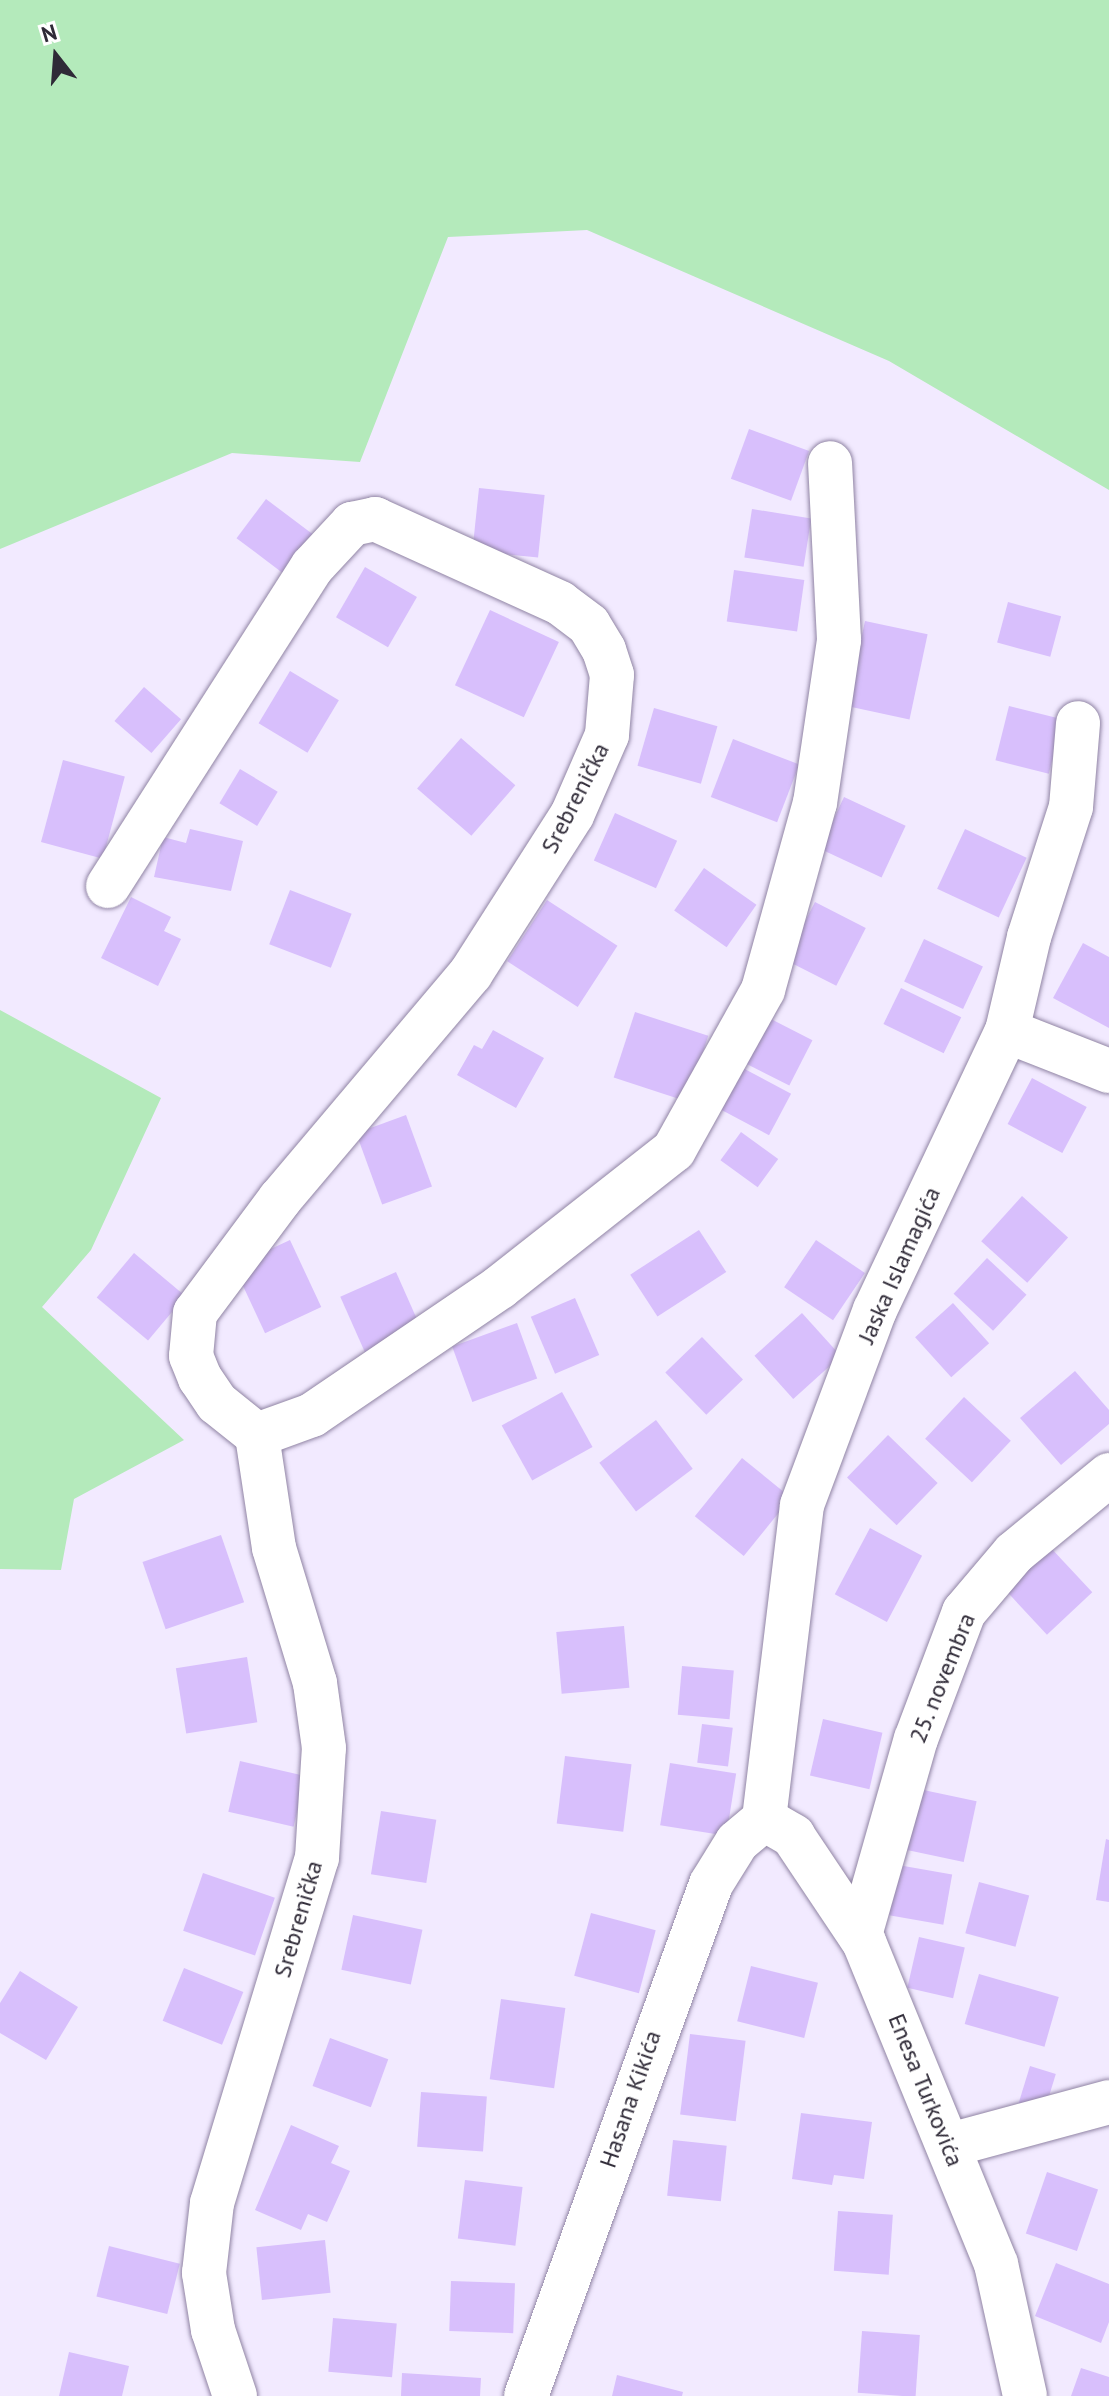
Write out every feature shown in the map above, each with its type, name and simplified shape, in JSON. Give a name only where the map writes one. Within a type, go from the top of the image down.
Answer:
[{"type":"street","points":[[257,1435],[312,1415],[475,1305],[674,1150],[763,990],[815,803],[839,640],[830,463]]},
{"type":"street","name":"Srebrenička","points":[[108,886],[312,567],[352,524],[375,519],[560,603],[589,625],[604,650],[612,675],[607,735],[572,815],[471,973],[280,1199],[195,1313],[191,1356],[200,1378],[217,1403],[257,1435],[274,1548],[315,1683],[324,1748],[317,1858],[212,2203],[204,2273],[213,2330],[235,2396]]},
{"type":"street","name":"Jaska Islamagića","points":[[764,1819],[802,1505],[875,1310],[1007,1031],[1029,937],[1071,807],[1078,723]]},
{"type":"street","points":[[1007,1031],[1109,1071]]},
{"type":"street","name":"25. novembra","points":[[860,1935],[916,1739],[964,1612],[1014,1553],[1109,1475]]},
{"type":"street","name":"Enesa Turkovića","points":[[764,1819],[793,1836],[860,1935],[950,2145],[996,2264],[1025,2396]]},
{"type":"street","name":"Hasana Kikića","points":[[526,2396],[711,1884],[737,1842],[764,1819]]},
{"type":"street","points":[[950,2145],[1109,2102]]},
{"type":"green space","points":[[0,0],[1109,0],[1109,490],[889,361],[587,230],[448,237],[360,462],[232,453],[0,549]]},
{"type":"green space","points":[[0,1010],[161,1098],[91,1250],[42,1307],[184,1440],[74,1499],[61,1570],[0,1569]]},
{"type":"building","points":[[749,429],[809,451],[791,501],[731,479]]},
{"type":"building","points":[[479,488],[545,495],[538,558],[472,551]]},
{"type":"building","points":[[266,499],[313,535],[284,574],[237,538]]},
{"type":"building","points":[[752,509],[811,518],[804,567],[744,557]]},
{"type":"building","points":[[365,567],[417,597],[388,647],[336,617]]},
{"type":"building","points":[[734,570],[804,580],[797,631],[727,621]]},
{"type":"building","points":[[1008,602],[1061,616],[1050,657],[997,643]]},
{"type":"building","points":[[490,610],[559,642],[524,717],[455,685]]},
{"type":"building","points":[[865,621],[928,634],[910,719],[847,706]]},
{"type":"building","points":[[290,671],[339,700],[307,753],[259,723]]},
{"type":"building","points":[[144,687],[181,719],[151,753],[114,721]]},
{"type":"building","points":[[1009,706],[1062,719],[1049,774],[995,760]]},
{"type":"building","points":[[654,708],[717,726],[701,784],[637,766]]},
{"type":"building","points":[[461,738],[515,785],[471,836],[417,789]]},
{"type":"building","points":[[733,739],[799,764],[777,822],[711,797]]},
{"type":"building","points":[[63,760],[125,777],[103,859],[41,842]]},
{"type":"building","points":[[240,769],[278,792],[257,826],[219,803]]},
{"type":"building","points":[[844,797],[906,826],[882,877],[820,849]]},
{"type":"building","points":[[615,813],[677,841],[656,888],[594,861]]},
{"type":"building","points":[[190,829],[243,841],[231,891],[154,877],[163,837],[186,843]]},
{"type":"building","points":[[965,829],[1027,858],[999,918],[937,889]]},
{"type":"building","points":[[704,868],[756,905],[727,947],[674,911]]},
{"type":"building","points":[[290,890],[352,914],[331,968],[269,944]]},
{"type":"building","points":[[131,897],[171,917],[164,931],[181,939],[158,986],[101,958]]},
{"type":"building","points":[[547,900],[617,946],[578,1007],[507,961]]},
{"type":"building","points":[[815,902],[866,928],[836,986],[785,960]]},
{"type":"building","points":[[924,939],[983,966],[963,1009],[904,982]]},
{"type":"building","points":[[1083,943],[1109,957],[1109,1028],[1053,998]]},
{"type":"building","points":[[901,988],[961,1017],[944,1053],[883,1024]]},
{"type":"building","points":[[635,1012],[708,1036],[687,1101],[614,1078]]},
{"type":"building","points":[[767,1017],[812,1040],[789,1086],[744,1062]]},
{"type":"building","points":[[493,1030],[544,1058],[516,1108],[457,1075],[474,1045],[482,1049]]},
{"type":"building","points":[[739,1066],[791,1094],[769,1135],[717,1107]]},
{"type":"building","points":[[1032,1078],[1087,1107],[1062,1153],[1008,1124]]},
{"type":"building","points":[[406,1115],[432,1186],[382,1205],[356,1133]]},
{"type":"building","points":[[741,1132],[778,1159],[758,1187],[720,1160]]},
{"type":"building","points":[[1022,1196],[1068,1237],[1027,1283],[981,1241]]},
{"type":"building","points":[[699,1230],[726,1272],[657,1317],[630,1275]]},
{"type":"building","points":[[290,1240],[321,1307],[265,1333],[234,1266]]},
{"type":"building","points":[[816,1240],[865,1273],[833,1320],[784,1287]]},
{"type":"building","points":[[134,1253],[185,1296],[148,1340],[97,1297]]},
{"type":"building","points":[[987,1258],[1026,1295],[993,1331],[954,1294]]},
{"type":"building","points":[[396,1272],[421,1329],[365,1353],[340,1297]]},
{"type":"building","points":[[575,1298],[599,1355],[555,1374],[531,1317]]},
{"type":"building","points":[[953,1303],[989,1343],[951,1377],[915,1337]]},
{"type":"building","points":[[802,1313],[841,1356],[793,1399],[754,1356]]},
{"type":"building","points":[[517,1323],[537,1378],[472,1402],[452,1347]]},
{"type":"building","points":[[702,1337],[743,1379],[706,1415],[665,1372]]},
{"type":"building","points":[[1075,1371],[1109,1410],[1109,1424],[1061,1465],[1020,1418]]},
{"type":"building","points":[[562,1392],[593,1447],[532,1481],[502,1425]]},
{"type":"building","points":[[964,1397],[1011,1441],[972,1482],[925,1439]]},
{"type":"building","points":[[656,1420],[693,1469],[636,1511],[599,1463]]},
{"type":"building","points":[[888,1435],[938,1483],[897,1525],[847,1477]]},
{"type":"building","points":[[742,1458],[791,1498],[744,1556],[695,1516]]},
{"type":"building","points":[[870,1528],[922,1556],[887,1622],[835,1594]]},
{"type":"building","points":[[221,1535],[244,1602],[166,1629],[143,1562]]},
{"type":"building","points":[[1050,1547],[1092,1592],[1047,1635],[1005,1589]]},
{"type":"building","points":[[624,1626],[629,1688],[562,1694],[556,1632]]},
{"type":"building","points":[[247,1657],[257,1722],[186,1733],[176,1668]]},
{"type":"building","points":[[682,1666],[734,1671],[730,1719],[678,1715]]},
{"type":"building","points":[[823,1719],[882,1733],[869,1789],[810,1776]]},
{"type":"building","points":[[702,1724],[733,1728],[728,1766],[697,1763]]},
{"type":"building","points":[[565,1756],[632,1764],[623,1832],[557,1823]]},
{"type":"building","points":[[240,1761],[305,1776],[294,1827],[228,1812]]},
{"type":"building","points":[[670,1763],[736,1773],[726,1836],[660,1825]]},
{"type":"building","points":[[914,1788],[977,1801],[964,1862],[901,1849]]},
{"type":"building","points":[[381,1811],[436,1820],[426,1883],[371,1874]]},
{"type":"building","points":[[1106,1839],[1109,1840],[1109,1902],[1096,1900]]},
{"type":"building","points":[[898,1865],[952,1875],[943,1925],[889,1915]]},
{"type":"building","points":[[203,1873],[275,1898],[255,1955],[183,1931]]},
{"type":"building","points":[[979,1882],[1029,1895],[1016,1947],[965,1933]]},
{"type":"building","points":[[591,1913],[656,1930],[639,1993],[574,1976]]},
{"type":"building","points":[[353,1915],[422,1930],[411,1985],[341,1970]]},
{"type":"building","points":[[919,1937],[965,1948],[953,1998],[907,1988]]},
{"type":"building","points":[[751,1966],[818,1983],[804,2038],[737,2021]]},
{"type":"building","points":[[184,1968],[243,1992],[222,2045],[163,2021]]},
{"type":"building","points":[[20,1971],[78,2007],[46,2060],[0,2033],[0,2003]]},
{"type":"building","points":[[979,1974],[1059,1997],[1044,2047],[965,2024]]},
{"type":"building","points":[[501,1999],[565,2008],[554,2088],[490,2079]]},
{"type":"building","points":[[690,2034],[746,2041],[736,2121],[680,2114]]},
{"type":"building","points":[[330,2038],[388,2059],[371,2107],[313,2086]]},
{"type":"building","points":[[1030,2066],[1056,2074],[1043,2116],[1017,2108]]},
{"type":"building","points":[[421,2092],[487,2097],[483,2151],[417,2147]]},
{"type":"building","points":[[801,2113],[872,2122],[864,2179],[834,2175],[832,2185],[792,2179]]},
{"type":"building","points":[[291,2125],[339,2146],[331,2163],[350,2171],[327,2222],[308,2214],[301,2230],[255,2210]]},
{"type":"building","points":[[673,2140],[727,2146],[721,2201],[667,2196]]},
{"type":"building","points":[[1047,2172],[1098,2190],[1077,2251],[1026,2233]]},
{"type":"building","points":[[465,2180],[523,2187],[515,2246],[458,2239]]},
{"type":"building","points":[[838,2211],[893,2215],[889,2275],[834,2271]]},
{"type":"building","points":[[325,2240],[331,2293],[262,2300],[256,2247]]},
{"type":"building","points":[[109,2246],[180,2264],[167,2314],[96,2296]]},
{"type":"building","points":[[1056,2263],[1109,2284],[1109,2322],[1101,2343],[1035,2316]]},
{"type":"building","points":[[451,2281],[515,2283],[513,2333],[449,2331]]},
{"type":"building","points":[[333,2318],[397,2324],[392,2377],[328,2372]]},
{"type":"building","points":[[862,2331],[920,2335],[916,2396],[858,2393]]},
{"type":"building","points":[[69,2352],[129,2366],[122,2396],[59,2396]]},
{"type":"building","points":[[1081,2368],[1109,2377],[1109,2396],[1071,2396]]},
{"type":"building","points":[[402,2373],[481,2378],[480,2396],[401,2396]]},
{"type":"building","points":[[617,2375],[683,2392],[682,2396],[612,2396]]}]
